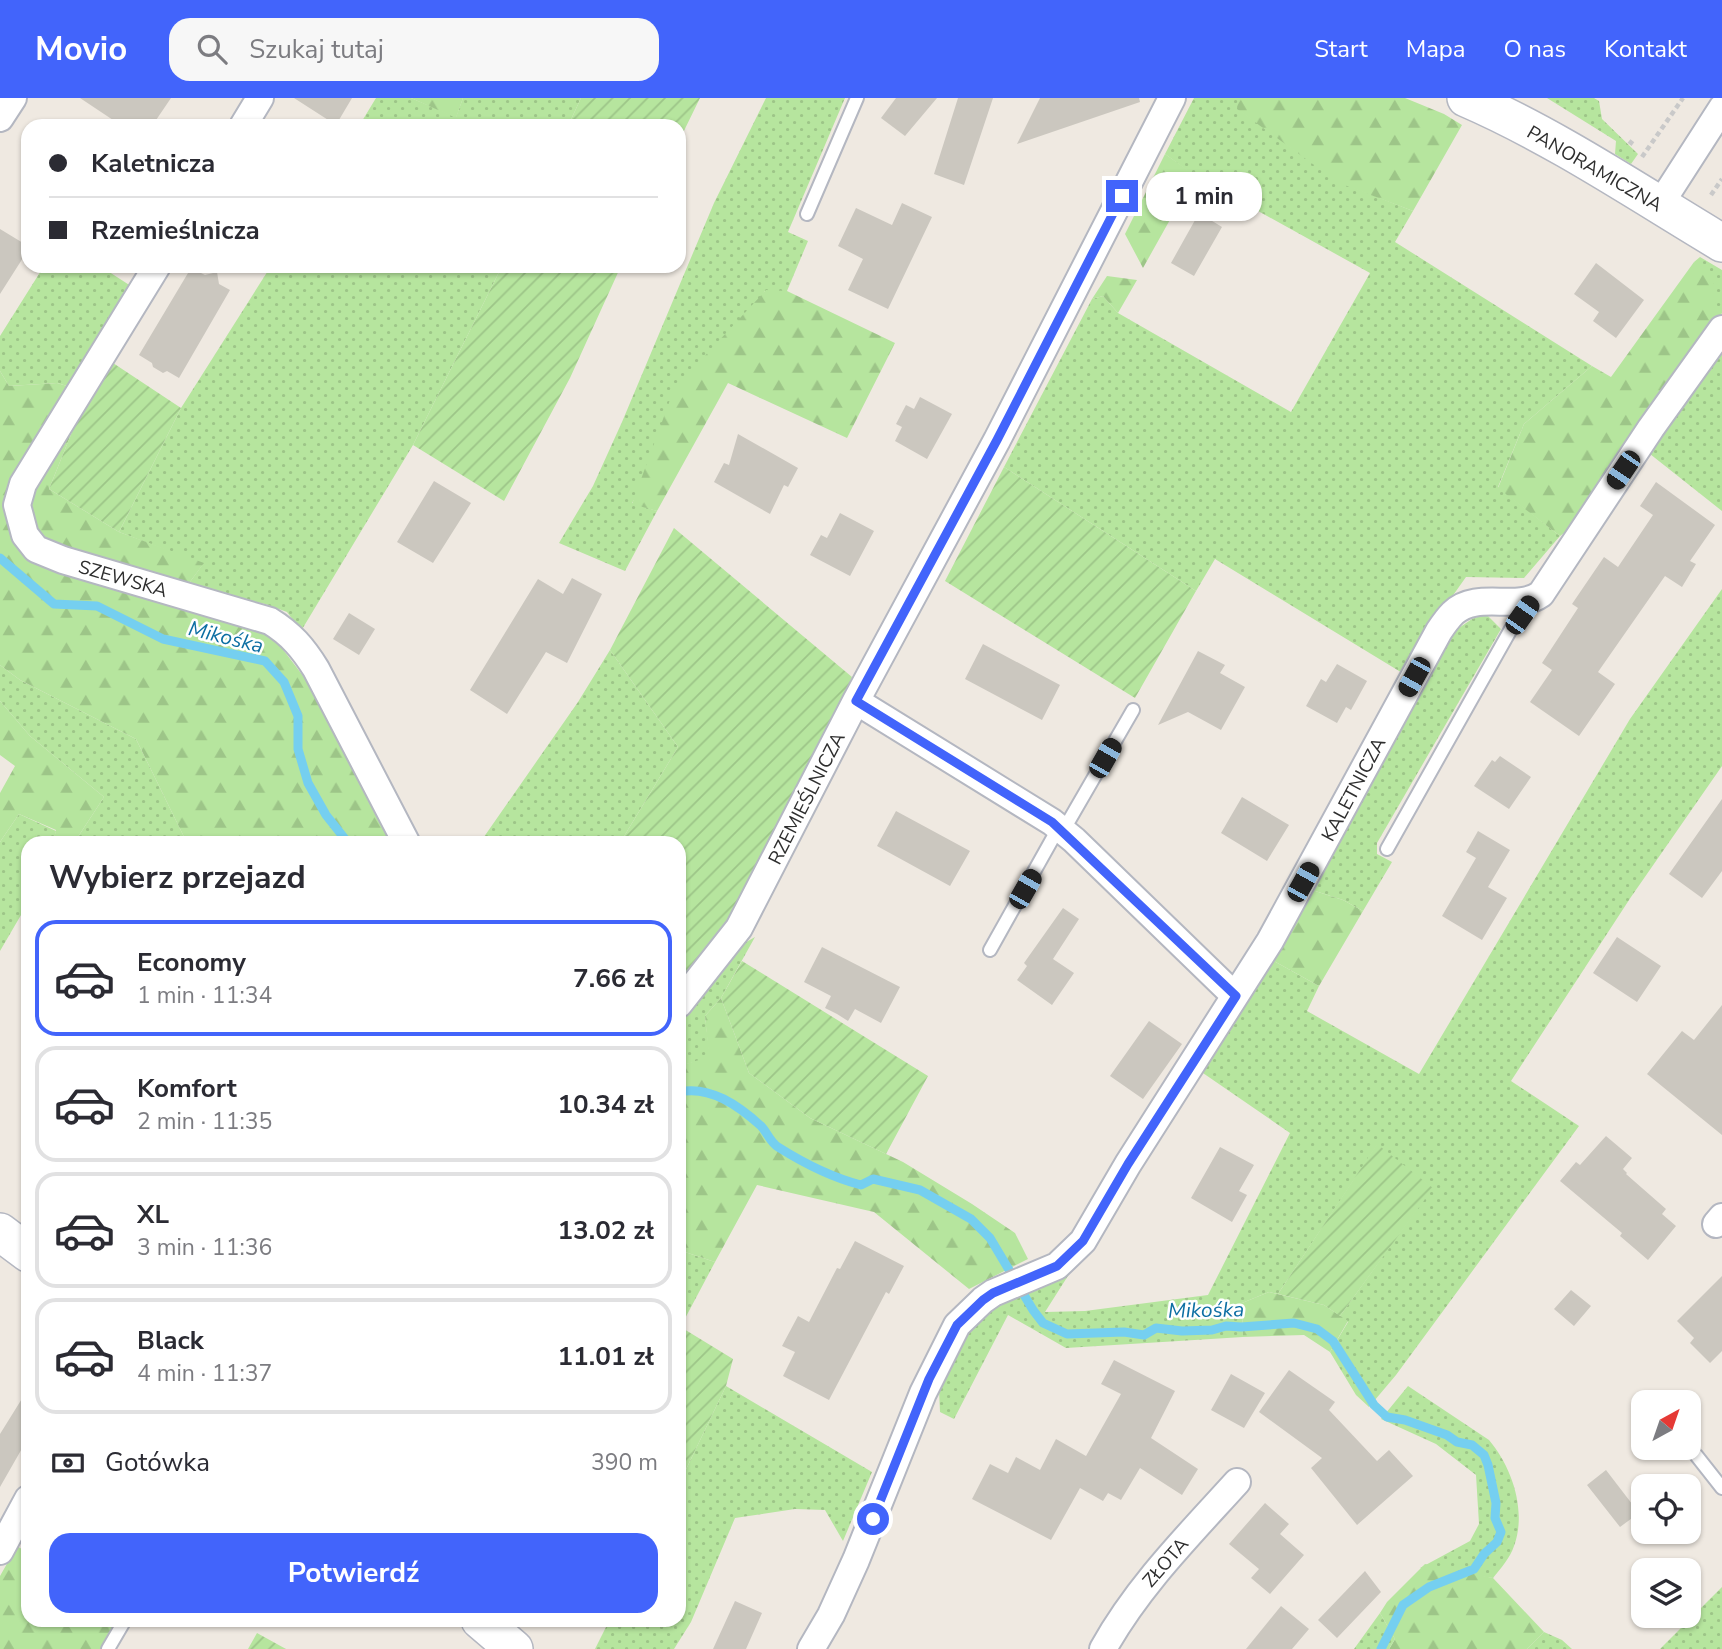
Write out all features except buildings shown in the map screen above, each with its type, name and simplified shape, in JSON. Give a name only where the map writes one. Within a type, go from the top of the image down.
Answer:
[{"type":"street","points":[[0,118],[13,98]]},
{"type":"street","points":[[247,119],[260,98]]},
{"type":"street","name":"RZEMIEŚLNICZA","points":[[686,995],[739,928],[856,701],[997,440],[1172,98]]},
{"type":"street","name":"PANORAMICZNA","points":[[1466,98],[1497,111],[1722,243]]},
{"type":"street","points":[[1659,206],[1722,108]]},
{"type":"street","name":"SZEWSKA","points":[[153,273],[23,484],[17,505],[25,535],[36,549],[63,560],[270,621],[286,631],[303,647],[316,669],[403,836]]},
{"type":"street","points":[[1532,600],[1541,594],[1651,428],[1722,329]]},
{"type":"street","name":"KALETNICZA","points":[[811,1649],[831,1615],[856,1560],[907,1432],[957,1325],[983,1300],[1057,1266],[1083,1241],[1128,1164],[1270,941],[1439,631],[1453,613],[1478,601],[1532,600]]},
{"type":"street","points":[[856,701],[1061,829],[1236,996]]},
{"type":"street","points":[[0,1232],[21,1248]]},
{"type":"street","name":"ZŁOTA","points":[[1103,1649],[1123,1613],[1142,1588],[1237,1482]]},
{"type":"street","points":[[0,1550],[21,1512]]},
{"type":"lane","points":[[807,214],[857,98]]},
{"type":"lane","points":[[1387,849],[1511,629],[1532,600]]},
{"type":"lane","points":[[990,950],[1133,710]]},
{"type":"lane","points":[[1700,1460],[1722,1488]]},
{"type":"lane","points":[[108,1649],[121,1627]]},
{"type":"path","points":[[1644,153],[1682,98]]},
{"type":"path","points":[[1629,141],[1634,145]]},
{"type":"path","points":[[1711,195],[1722,179]]},
{"type":"green space","points":[[376,98],[411,98],[456,117],[463,98],[581,98],[571,119],[363,119]]},
{"type":"green space","points":[[411,98],[463,98],[456,118]]},
{"type":"green space","points":[[581,98],[700,98],[686,127],[686,119],[571,119]]},
{"type":"green space","points":[[766,98],[845,98],[788,232],[808,241],[787,291],[765,291],[632,503],[657,511],[625,571],[559,543],[593,486],[714,203]]},
{"type":"green space","points":[[1194,98],[1238,98],[1238,109],[1339,182],[1413,211],[1395,242],[1592,366],[1524,424],[1498,487],[1560,536],[1524,578],[1466,577],[1427,632],[1404,674],[1215,559],[1196,591],[1004,467],[1092,299],[1103,296],[1118,313],[1291,412],[1370,273],[1195,176],[1165,154]]},
{"type":"green space","points":[[1238,98],[1405,98],[1444,114],[1462,125],[1413,211],[1339,183],[1237,109]]},
{"type":"green space","points":[[1547,98],[1594,98],[1599,101],[1602,119],[1638,154],[1631,164],[1615,154],[1616,141]]},
{"type":"green space","points":[[1165,154],[1195,175],[1143,268],[1125,234]]},
{"type":"green space","points":[[1700,257],[1722,270],[1722,313],[1717,321],[1694,262]]},
{"type":"green space","points":[[1694,262],[1713,279],[1717,321],[1572,527],[1560,536],[1498,488],[1524,424],[1592,366],[1611,377]]},
{"type":"green space","points":[[40,273],[111,273],[137,290],[74,388],[57,383],[9,386],[0,371],[0,336]]},
{"type":"green space","points":[[267,273],[499,273],[413,445],[301,631],[287,612],[265,604],[187,586],[203,564],[119,532],[181,408]]},
{"type":"green space","points":[[499,273],[618,273],[570,378],[504,501],[413,445]]},
{"type":"green space","points":[[1107,276],[1137,280],[1118,313],[1103,296],[1092,299]]},
{"type":"green space","points":[[766,290],[787,291],[895,343],[847,438],[728,383],[657,511],[632,504],[674,389]]},
{"type":"green space","points":[[1722,349],[1722,511],[1650,454]]},
{"type":"green space","points":[[110,361],[181,408],[119,532],[49,489],[76,422]]},
{"type":"green space","points":[[0,371],[9,386],[57,383],[74,388],[13,533],[272,635],[316,693],[387,836],[184,836],[136,739],[20,680],[0,665]]},
{"type":"green space","points":[[76,422],[49,489],[119,532],[204,563],[187,586],[52,548],[36,531],[30,500],[39,474]]},
{"type":"green space","points":[[1004,467],[1196,591],[1135,698],[945,581]]},
{"type":"green space","points":[[674,528],[852,677],[825,737],[725,934],[686,981],[686,836],[624,836],[678,747],[610,650]]},
{"type":"green space","points":[[1722,589],[1722,766],[1631,897],[1511,1081],[1579,1126],[1396,1375],[1369,1407],[1356,1395],[1330,1352],[1348,1322],[1340,1316],[1432,1188],[1377,1145],[1278,1294],[1269,1292],[1242,1303],[1243,1337],[1066,1348],[1008,1315],[954,1419],[940,1412],[939,1389],[965,1333],[998,1301],[1073,1268],[1045,1312],[1085,1311],[1208,1295],[1290,1133],[1200,1071],[1272,960],[1319,986],[1307,1011],[1419,1074],[1630,719]]},
{"type":"green space","points":[[1486,614],[1501,629],[1377,843],[1377,854],[1392,862],[1363,911],[1343,900],[1312,890],[1447,636],[1472,619]]},
{"type":"green space","points":[[610,650],[678,747],[624,836],[485,836],[578,702]]},
{"type":"green space","points":[[0,665],[20,680],[136,739],[184,836],[79,836],[104,797],[30,736],[0,701]]},
{"type":"green space","points":[[0,701],[30,736],[104,797],[79,836],[55,836],[56,830],[19,814],[0,842],[0,793],[15,766],[0,755]]},
{"type":"green space","points":[[19,814],[56,831],[55,836],[21,836],[21,915],[0,951],[0,842]]},
{"type":"green space","points":[[1312,890],[1343,900],[1363,911],[1319,986],[1272,960]]},
{"type":"green space","points":[[755,937],[721,998],[705,1016],[710,1058],[686,1064],[686,1014],[741,945]]},
{"type":"green space","points":[[742,961],[928,1076],[886,1154],[810,1118],[749,1073],[721,998]]},
{"type":"green space","points":[[721,998],[749,1073],[810,1118],[903,1162],[972,1204],[1015,1233],[1028,1259],[969,1289],[874,1212],[757,1185],[715,1262],[686,1252],[686,1064],[709,1057],[705,1016]]},
{"type":"green space","points":[[1377,1144],[1433,1188],[1340,1316],[1324,1305],[1278,1294]]},
{"type":"green space","points":[[686,1252],[715,1262],[686,1317]]},
{"type":"green space","points":[[1269,1292],[1324,1305],[1348,1321],[1330,1352],[1304,1335],[1243,1337],[1242,1303]]},
{"type":"green space","points":[[686,1330],[733,1359],[726,1386],[686,1469]]},
{"type":"green space","points":[[726,1386],[872,1472],[843,1541],[825,1510],[795,1509],[735,1518],[691,1622],[674,1649],[595,1649],[606,1627],[686,1627],[686,1469]]},
{"type":"green space","points":[[1408,1386],[1489,1440],[1510,1476],[1518,1504],[1518,1533],[1510,1555],[1493,1578],[1420,1568],[1470,1541],[1479,1524],[1476,1475],[1436,1444],[1381,1419]]},
{"type":"green space","points":[[17,1546],[21,1549],[21,1627],[114,1627],[100,1649],[0,1649],[0,1576]]},
{"type":"green space","points":[[1425,1564],[1493,1578],[1544,1632],[1527,1649],[1389,1649],[1395,1639],[1380,1613],[1387,1602]]},
{"type":"green space","points":[[1722,1587],[1722,1649],[1660,1649],[1681,1628],[1701,1628],[1701,1608]]},
{"type":"green space","points":[[1380,1613],[1395,1639],[1389,1649],[1354,1649]]},
{"type":"green space","points":[[1544,1632],[1562,1640],[1572,1649],[1527,1649]]},
{"type":"green space","points":[[257,1633],[286,1649],[248,1649]]},
{"type":"waterway","name":"Mikośka","points":[[0,558],[54,604],[97,606],[163,639],[265,661],[284,682],[298,716],[298,749],[308,783],[326,815],[343,836]]},
{"type":"waterway","name":"Mikośka","points":[[686,1091],[713,1094],[723,1099],[761,1126],[778,1147],[828,1174],[861,1185],[873,1179],[920,1190],[971,1219],[990,1238],[1043,1323],[1067,1334],[1124,1332],[1144,1335],[1156,1328],[1212,1330],[1226,1326],[1294,1323],[1317,1329],[1333,1341],[1374,1405],[1387,1417],[1405,1420],[1447,1435],[1457,1442],[1472,1445],[1484,1455],[1488,1465],[1496,1503],[1495,1518],[1501,1532],[1497,1542],[1484,1554],[1474,1569],[1429,1587],[1403,1605],[1381,1649]]},
{"type":"route","points":[[873,1519],[929,1379],[957,1325],[993,1293],[1057,1266],[1083,1241],[1128,1164],[1236,996],[1052,822],[856,701],[997,440],[1122,196]]}]
